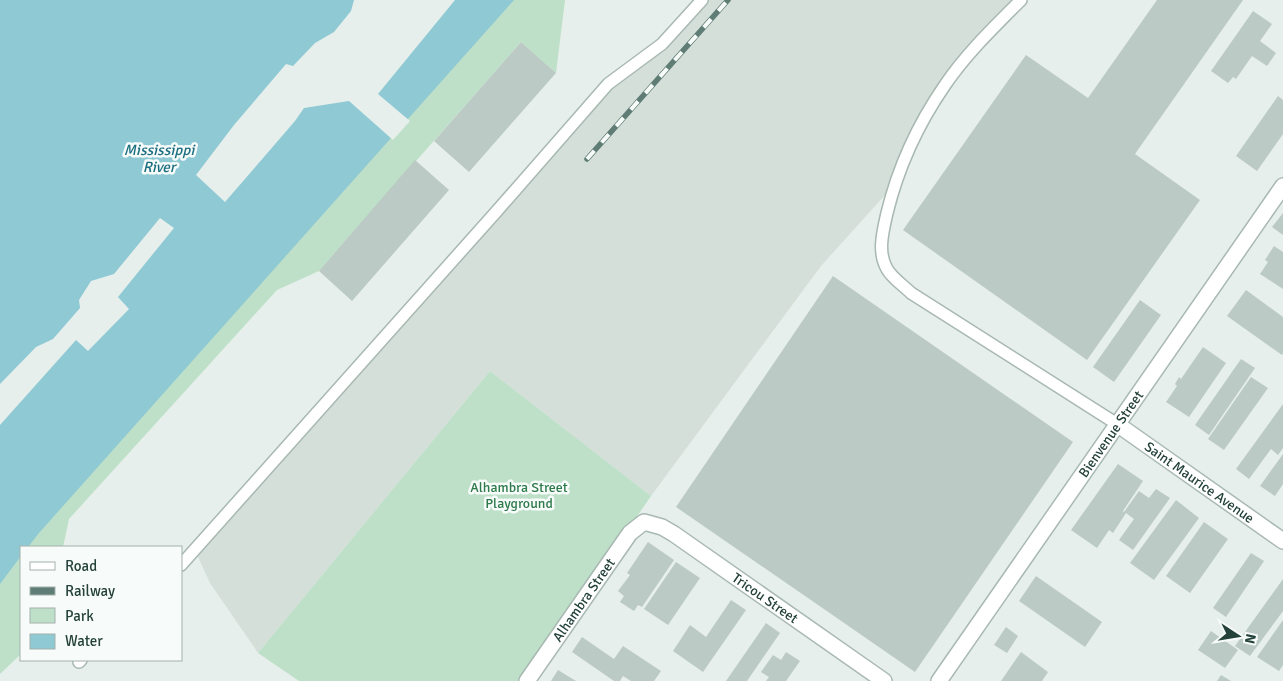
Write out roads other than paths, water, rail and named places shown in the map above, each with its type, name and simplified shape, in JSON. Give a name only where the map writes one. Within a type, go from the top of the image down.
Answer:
[{"type":"street","name":"Bienvenue Street","points":[[939,681],[1283,186]]},
{"type":"street","name":"Saint Maurice Avenue","points":[[1117,424],[1283,541]]},
{"type":"street","name":"Alhambra Street","points":[[527,681],[630,533],[644,522]]},
{"type":"street","name":"Tricou Street","points":[[644,522],[662,527],[674,534],[884,681]]},
{"type":"lane","points":[[182,565],[608,84],[662,44],[702,0]]},
{"type":"lane","points":[[1021,0],[988,33],[945,85],[918,130],[894,185],[883,228],[881,252],[887,269],[912,293],[1117,424]]},
{"type":"water","name":"Mississippi River","points":[[0,0],[514,0],[29,546],[20,546],[20,557],[0,584]]},
{"type":"railway","points":[[587,159],[728,0]]},
{"type":"park label","name":"Alhambra Street Playground","points":[[519,496]]}]
